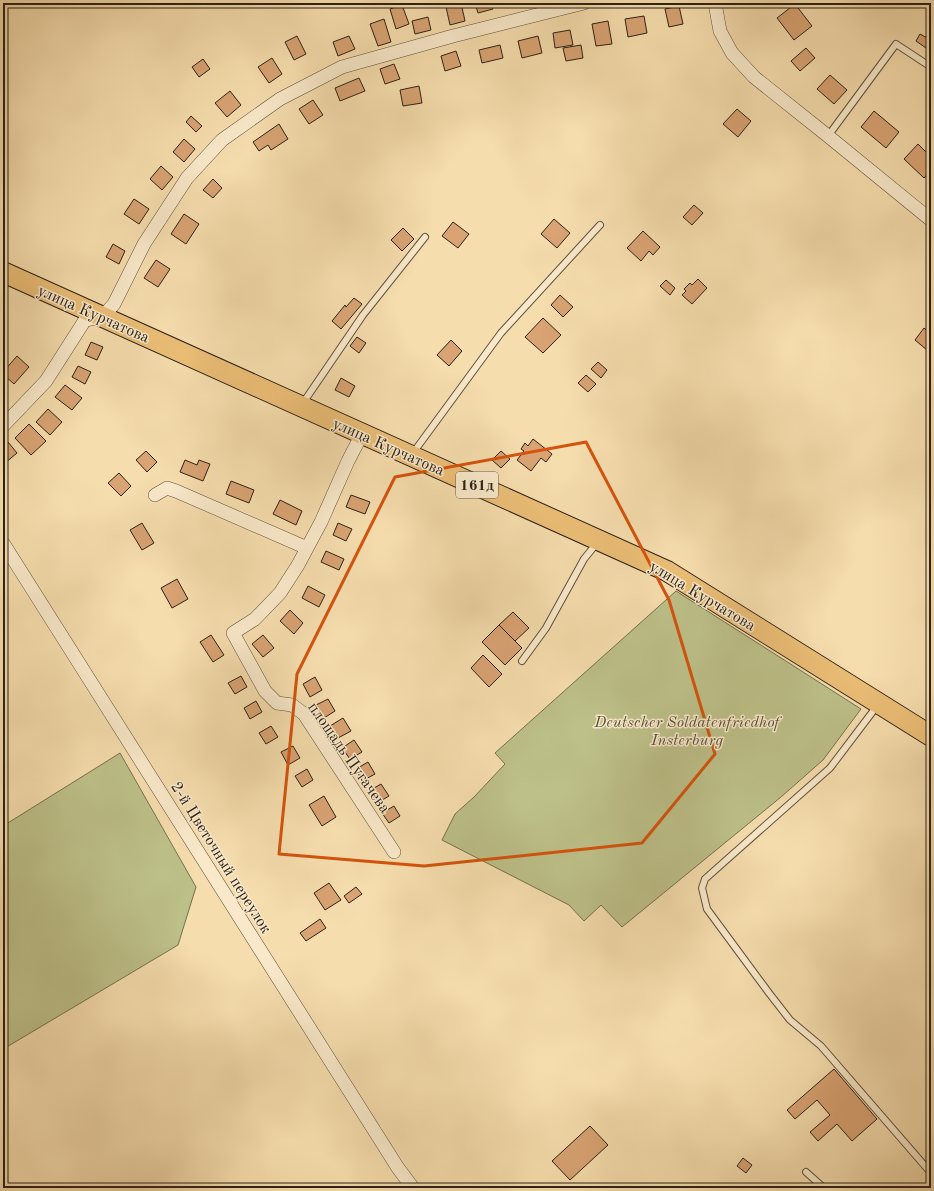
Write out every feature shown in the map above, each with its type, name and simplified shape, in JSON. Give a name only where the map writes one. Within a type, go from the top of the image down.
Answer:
[{"type":"main road","name":"улица Курчатова","points":[[3,272],[667,571],[931,736]]},
{"type":"street","points":[[3,426],[46,381],[85,320],[102,317],[114,304],[144,244],[187,178],[222,140],[280,99],[342,67],[452,36],[584,3]]},
{"type":"street","points":[[715,3],[720,31],[732,53],[754,76],[931,220]]},
{"type":"street","points":[[155,495],[167,488],[176,491],[307,548],[321,522],[348,461],[362,434]]},
{"type":"street","name":"2-й Цветочный переулок","points":[[3,543],[398,1168],[413,1188]]},
{"type":"street","name":"площадь Пугачева","points":[[307,548],[280,593],[255,619],[232,633],[265,691],[277,703],[292,705],[304,714],[394,852]]},
{"type":"lane","points":[[828,136],[896,44],[931,67]]},
{"type":"lane","points":[[411,456],[502,333],[600,225]]},
{"type":"lane","points":[[301,406],[363,314],[425,237]]},
{"type":"lane","points":[[522,661],[546,628],[584,559],[600,541]]},
{"type":"lane","points":[[879,704],[830,768],[705,879],[702,888],[707,909],[769,994],[790,1020],[821,1046],[931,1173]]},
{"type":"lane","points":[[806,1172],[824,1188]]},
{"type":"highlighted area","points":[[586,442],[669,600],[715,754],[642,843],[424,866],[279,854],[297,674],[395,477]]},
{"type":"green space","name":"Deutscher Soldatenfriedhof Insterburg","points":[[676,591],[861,709],[823,760],[781,797],[622,927],[601,905],[584,921],[569,905],[442,840],[455,814],[474,797],[505,764],[495,753]]},
{"type":"green space","points":[[120,753],[196,887],[178,945],[5,1048],[3,1047],[3,826]]},
{"type":"building","points":[[461,3],[465,21],[450,25],[446,7]]},
{"type":"building","points":[[475,3],[491,3],[493,9],[478,13]]},
{"type":"building","points":[[795,4],[812,26],[794,40],[777,18]]},
{"type":"building","points":[[402,5],[409,24],[396,29],[390,9]]},
{"type":"building","points":[[679,6],[683,24],[669,27],[665,9]]},
{"type":"building","points":[[644,16],[647,33],[628,37],[625,19]]},
{"type":"building","points":[[428,17],[431,30],[415,34],[412,21]]},
{"type":"building","points":[[384,19],[391,42],[378,46],[370,24]]},
{"type":"building","points":[[608,21],[612,44],[596,46],[592,24]]},
{"type":"building","points":[[570,30],[573,45],[555,48],[553,33]]},
{"type":"building","points":[[920,34],[931,40],[926,48],[916,41]]},
{"type":"building","points":[[297,36],[306,54],[294,60],[285,42]]},
{"type":"building","points":[[349,36],[355,49],[338,56],[333,42]]},
{"type":"building","points":[[538,36],[542,53],[522,58],[518,41]]},
{"type":"building","points":[[500,45],[503,58],[482,63],[479,50]]},
{"type":"building","points":[[581,45],[583,58],[566,61],[563,48]]},
{"type":"building","points":[[806,48],[815,58],[800,71],[791,61]]},
{"type":"building","points":[[456,51],[461,66],[445,71],[441,56]]},
{"type":"building","points":[[272,58],[282,74],[269,83],[258,67]]},
{"type":"building","points":[[203,59],[210,69],[199,77],[192,67]]},
{"type":"building","points":[[394,64],[400,79],[385,84],[380,69]]},
{"type":"building","points":[[830,75],[847,90],[834,104],[817,89]]},
{"type":"building","points":[[359,78],[365,91],[340,101],[335,88]]},
{"type":"building","points":[[419,86],[422,103],[403,106],[400,90]]},
{"type":"building","points":[[230,91],[241,105],[227,117],[215,103]]},
{"type":"building","points":[[313,100],[323,115],[309,124],[299,109]]},
{"type":"building","points":[[737,109],[751,121],[738,137],[723,124]]},
{"type":"building","points":[[874,111],[899,132],[886,148],[861,127]]},
{"type":"building","points":[[191,116],[202,126],[196,132],[186,122]]},
{"type":"building","points":[[279,124],[288,139],[271,150],[268,145],[259,151],[253,142]]},
{"type":"building","points":[[184,139],[195,149],[184,162],[173,152]]},
{"type":"building","points":[[918,144],[931,157],[931,170],[924,178],[904,159]]},
{"type":"building","points":[[161,166],[173,177],[162,190],[150,179]]},
{"type":"building","points":[[213,179],[222,188],[213,198],[203,190]]},
{"type":"building","points":[[134,199],[149,209],[139,224],[124,214]]},
{"type":"building","points":[[694,205],[703,213],[692,225],[683,217]]},
{"type":"building","points":[[184,214],[199,224],[186,244],[171,234]]},
{"type":"building","points":[[554,219],[570,233],[557,248],[541,234]]},
{"type":"building","points":[[453,222],[469,234],[458,248],[442,236]]},
{"type":"building","points":[[403,228],[414,239],[402,251],[391,240]]},
{"type":"building","points":[[643,231],[660,247],[653,255],[649,251],[641,261],[627,248]]},
{"type":"building","points":[[113,244],[125,251],[119,264],[106,257]]},
{"type":"building","points":[[156,260],[170,269],[158,287],[144,278]]},
{"type":"building","points":[[698,279],[707,288],[692,304],[682,295],[686,291],[684,289],[690,283],[692,285]]},
{"type":"building","points":[[666,280],[675,288],[670,295],[660,286]]},
{"type":"building","points":[[560,295],[573,307],[563,317],[551,305]]},
{"type":"building","points":[[354,298],[362,304],[341,329],[332,321],[345,305],[346,307]]},
{"type":"building","points":[[543,318],[561,335],[543,353],[525,337]]},
{"type":"building","points":[[924,328],[931,334],[931,344],[927,350],[915,340]]},
{"type":"building","points":[[357,337],[366,343],[359,353],[350,346]]},
{"type":"building","points":[[451,340],[462,351],[449,366],[437,355]]},
{"type":"building","points":[[91,342],[103,347],[97,360],[85,355]]},
{"type":"building","points":[[17,356],[29,367],[14,384],[3,374],[3,372]]},
{"type":"building","points":[[598,362],[607,370],[601,378],[591,369]]},
{"type":"building","points":[[78,366],[91,372],[85,384],[72,377]]},
{"type":"building","points":[[586,375],[596,384],[588,392],[578,383]]},
{"type":"building","points":[[341,378],[355,386],[349,397],[335,390]]},
{"type":"building","points":[[65,385],[82,398],[72,410],[55,397]]},
{"type":"building","points":[[48,409],[62,422],[50,435],[36,422]]},
{"type":"building","points":[[29,424],[46,441],[31,455],[15,438]]},
{"type":"building","points":[[533,439],[552,454],[546,462],[541,458],[531,471],[517,460],[524,451],[521,449],[525,443],[528,446]]},
{"type":"building","points":[[8,442],[17,453],[5,463],[3,461],[3,447]]},
{"type":"building","points":[[146,451],[157,462],[147,472],[136,460]]},
{"type":"building","points":[[501,451],[510,459],[501,468],[492,460]]},
{"type":"building","points":[[185,460],[197,465],[199,460],[210,464],[203,481],[180,472]]},
{"type":"building","points":[[119,473],[131,486],[121,496],[108,483]]},
{"type":"building","points":[[231,481],[254,490],[249,503],[226,494]]},
{"type":"building","points":[[351,495],[370,502],[365,514],[346,507]]},
{"type":"building","points":[[280,500],[302,511],[296,525],[273,514]]},
{"type":"building","points":[[142,523],[154,543],[142,550],[130,530]]},
{"type":"building","points":[[338,523],[352,529],[346,541],[333,535]]},
{"type":"building","points":[[326,551],[344,559],[339,570],[321,562]]},
{"type":"building","points":[[177,579],[188,599],[172,608],[161,588]]},
{"type":"building","points":[[308,586],[325,595],[319,607],[302,598]]},
{"type":"building","points":[[290,610],[303,623],[294,634],[280,621]]},
{"type":"building","points":[[513,612],[529,628],[515,641],[499,625]]},
{"type":"building","points":[[499,625],[522,648],[505,665],[482,642]]},
{"type":"building","points":[[211,635],[224,655],[213,662],[200,642]]},
{"type":"building","points":[[263,635],[274,648],[263,657],[252,644]]},
{"type":"building","points":[[483,655],[502,674],[489,687],[471,668]]},
{"type":"building","points":[[241,676],[247,687],[235,694],[228,683]]},
{"type":"building","points":[[315,677],[322,690],[310,697],[303,684]]},
{"type":"building","points":[[328,699],[335,711],[324,718],[316,705]]},
{"type":"building","points":[[256,701],[262,712],[250,719],[244,708]]},
{"type":"building","points":[[343,718],[351,731],[338,738],[330,726]]},
{"type":"building","points":[[271,726],[278,737],[266,744],[259,733]]},
{"type":"building","points":[[354,740],[362,752],[350,759],[342,748]]},
{"type":"building","points":[[293,746],[300,758],[288,765],[281,752]]},
{"type":"building","points":[[368,762],[375,774],[362,781],[356,769]]},
{"type":"building","points":[[307,769],[313,780],[302,787],[295,776]]},
{"type":"building","points":[[381,784],[389,796],[377,803],[369,791]]},
{"type":"building","points":[[324,796],[336,817],[322,826],[309,805]]},
{"type":"building","points":[[394,806],[400,816],[389,823],[382,813]]},
{"type":"building","points":[[329,883],[341,900],[325,910],[314,893]]},
{"type":"building","points":[[356,887],[362,894],[349,903],[344,896]]},
{"type":"building","points":[[320,919],[326,928],[306,941],[300,933]]},
{"type":"building","points":[[834,1069],[877,1119],[852,1141],[837,1124],[818,1141],[810,1132],[830,1115],[817,1100],[795,1119],[787,1110]]},
{"type":"building","points":[[590,1126],[608,1145],[570,1180],[552,1161]]},
{"type":"building","points":[[743,1158],[752,1165],[746,1173],[737,1166]]}]
